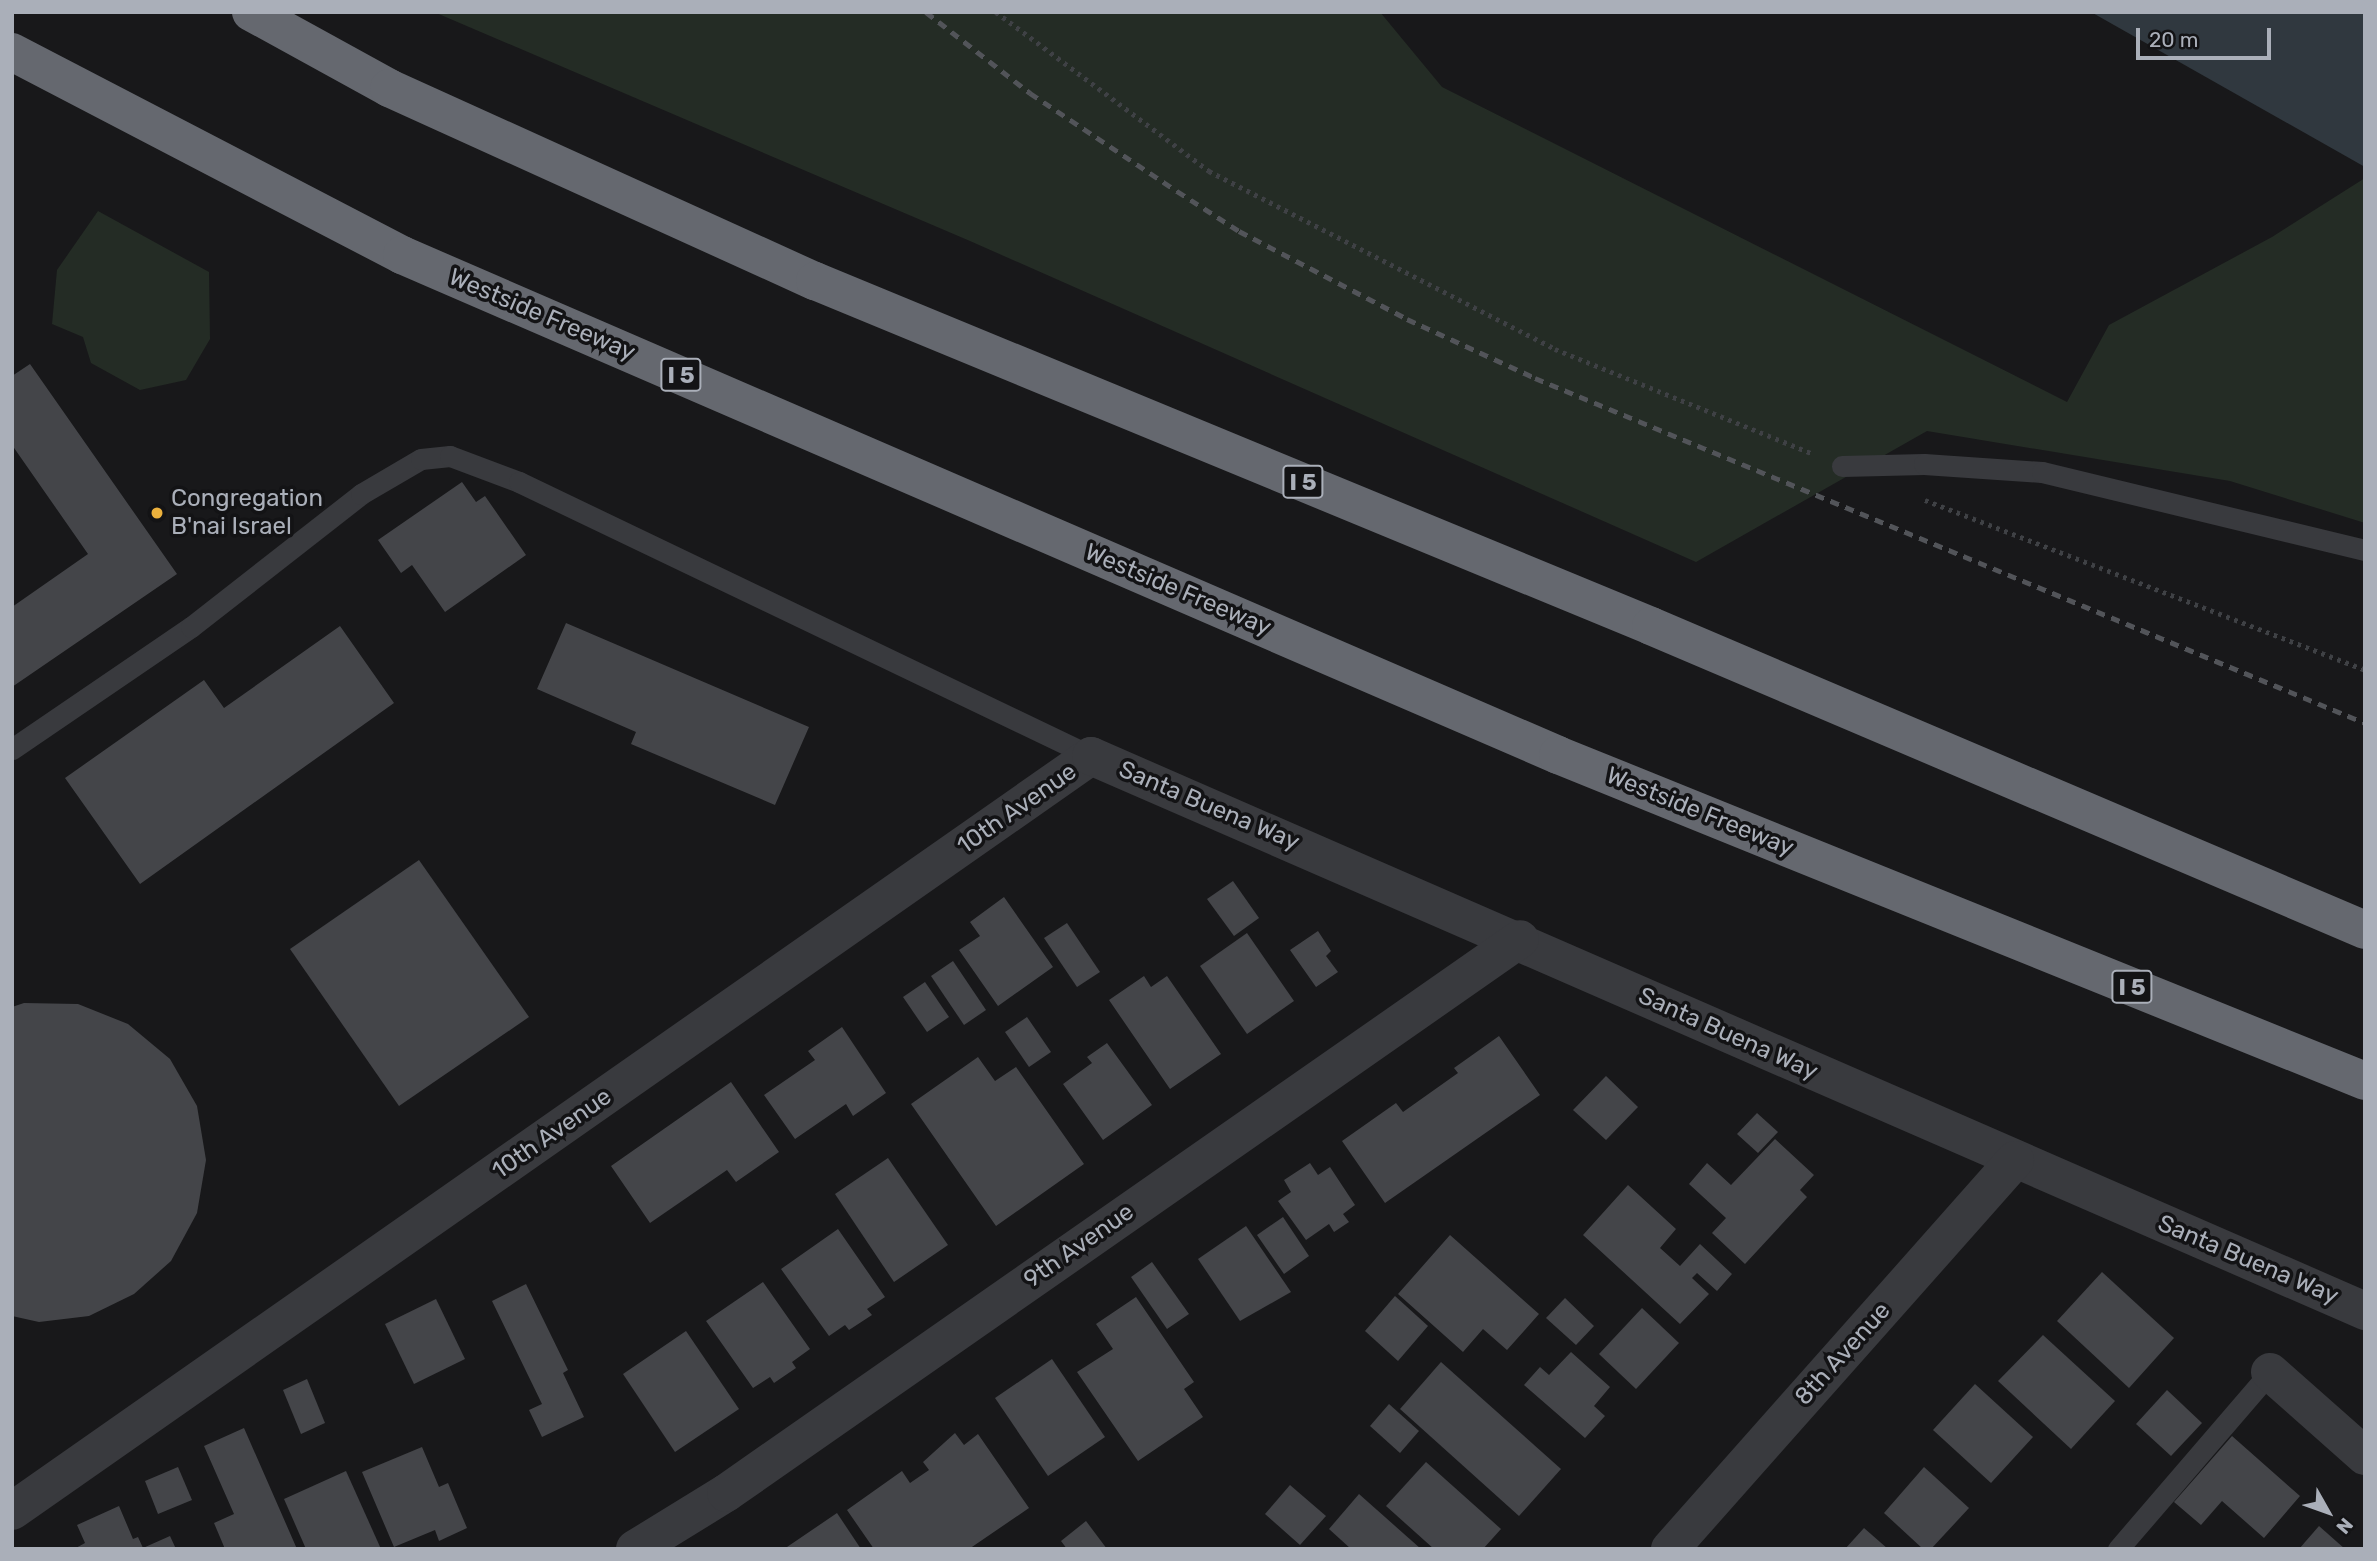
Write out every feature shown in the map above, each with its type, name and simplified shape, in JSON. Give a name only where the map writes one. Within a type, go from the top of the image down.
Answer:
[{"type":"highway","name":"I 5","points":[[251,12],[389,88],[815,281],[1651,626],[2365,930]]},
{"type":"highway","name":"Westside Freeway","points":[[12,52],[427,266],[1558,755],[2365,1081]]},
{"type":"street","name":"Santa Buena Way","points":[[1091,756],[1520,939],[2015,1160],[2365,1311]]},
{"type":"street","name":"10th Avenue","points":[[12,1511],[1091,756]]},
{"type":"street","name":"9th Avenue","points":[[635,1549],[726,1493],[1520,939]]},
{"type":"street","name":"8th Avenue","points":[[1670,1549],[2015,1160]]},
{"type":"street","points":[[2270,1372],[2365,1456]]},
{"type":"lane","points":[[12,749],[191,626],[361,494],[421,459],[450,456],[519,482],[1091,756]]},
{"type":"lane","points":[[1842,466],[1924,464],[2042,472],[2365,550]]},
{"type":"lane","points":[[2118,1549],[2270,1372]]},
{"type":"path","points":[[996,12],[1209,170],[1555,349],[1842,466]]},
{"type":"path","points":[[1915,496],[2365,670]]},
{"type":"shaded area","points":[[434,12],[1380,12],[1442,87],[2067,402],[2109,325],[2272,237],[2365,178],[2365,523],[2230,481],[1927,431],[1696,562],[970,241]]},
{"type":"shaded area","points":[[2091,12],[2365,12],[2365,167]]},
{"type":"shaded area","points":[[98,211],[209,272],[210,339],[186,380],[140,390],[91,363],[83,337],[52,324],[57,270]]},
{"type":"building","points":[[30,364],[177,574],[12,687],[12,607],[88,554],[12,445],[12,376]]},
{"type":"building","points":[[462,482],[476,502],[485,496],[526,555],[445,612],[412,565],[401,573],[378,540]]},
{"type":"building","points":[[566,623],[809,727],[775,805],[631,744],[636,732],[537,689]]},
{"type":"building","points":[[340,626],[394,703],[140,884],[65,778],[204,680],[224,708]]},
{"type":"building","points":[[419,860],[529,1017],[399,1106],[290,949]]},
{"type":"building","points":[[1233,881],[1259,918],[1234,936],[1207,899]]},
{"type":"building","points":[[1004,897],[1053,967],[998,1006],[959,950],[980,936],[970,922]]},
{"type":"building","points":[[1067,923],[1100,972],[1077,987],[1044,938]]},
{"type":"building","points":[[1318,931],[1331,951],[1326,956],[1338,972],[1316,987],[1290,950]]},
{"type":"building","points":[[1247,933],[1294,1001],[1247,1034],[1200,966]]},
{"type":"building","points":[[953,961],[986,1010],[964,1025],[931,976]]},
{"type":"building","points":[[1144,976],[1151,987],[1167,976],[1221,1054],[1170,1089],[1109,1000]]},
{"type":"building","points":[[925,982],[949,1017],[927,1032],[903,997]]},
{"type":"building","points":[[24,1003],[78,1004],[128,1024],[170,1059],[197,1106],[206,1160],[197,1213],[171,1261],[134,1294],[89,1316],[39,1322],[12,1316],[12,1007]]},
{"type":"building","points":[[1027,1017],[1051,1052],[1029,1067],[1005,1032]]},
{"type":"building","points":[[842,1027],[886,1093],[853,1116],[846,1104],[795,1139],[764,1095],[815,1060],[808,1051]]},
{"type":"building","points":[[1499,1036],[1540,1095],[1385,1203],[1342,1141],[1396,1103],[1403,1112],[1458,1073],[1454,1068]]},
{"type":"building","points":[[1107,1043],[1152,1105],[1103,1140],[1063,1084],[1092,1063],[1087,1057]]},
{"type":"building","points":[[978,1057],[995,1081],[1016,1067],[1084,1164],[996,1226],[911,1104]]},
{"type":"building","points":[[1606,1076],[1638,1107],[1606,1140],[1573,1110]]},
{"type":"building","points":[[731,1082],[779,1152],[736,1182],[727,1170],[650,1223],[611,1166]]},
{"type":"building","points":[[1757,1113],[1778,1132],[1758,1153],[1737,1134]]},
{"type":"building","points":[[1775,1139],[1814,1175],[1800,1190],[1807,1197],[1745,1264],[1712,1233],[1726,1218],[1689,1184],[1707,1163],[1731,1185]]},
{"type":"building","points":[[888,1158],[948,1245],[894,1282],[835,1194]]},
{"type":"building","points":[[1310,1163],[1318,1175],[1330,1167],[1355,1205],[1343,1214],[1349,1222],[1334,1232],[1329,1224],[1306,1240],[1278,1201],[1291,1192],[1284,1180]]},
{"type":"building","points":[[1628,1185],[1676,1229],[1660,1248],[1680,1266],[1700,1244],[1732,1274],[1717,1291],[1697,1273],[1692,1278],[1709,1294],[1680,1324],[1583,1235]]},
{"type":"building","points":[[1283,1217],[1309,1256],[1284,1274],[1257,1235]]},
{"type":"building","points":[[1246,1226],[1291,1292],[1240,1321],[1198,1259]]},
{"type":"building","points":[[838,1229],[885,1297],[867,1309],[872,1315],[849,1330],[845,1325],[829,1336],[781,1269]]},
{"type":"building","points":[[1450,1235],[1539,1314],[1507,1350],[1483,1329],[1463,1352],[1398,1294]]},
{"type":"building","points":[[1152,1262],[1189,1314],[1167,1329],[1131,1277]]},
{"type":"building","points":[[2102,1272],[2174,1338],[2129,1388],[2057,1321]]},
{"type":"building","points":[[763,1282],[810,1349],[792,1362],[796,1368],[774,1383],[770,1377],[753,1388],[706,1321]]},
{"type":"building","points":[[526,1284],[568,1370],[563,1373],[584,1417],[542,1437],[529,1410],[542,1404],[492,1301]]},
{"type":"building","points":[[1395,1296],[1428,1326],[1398,1361],[1365,1331]]},
{"type":"building","points":[[1136,1297],[1194,1382],[1184,1389],[1203,1417],[1138,1461],[1077,1372],[1113,1349],[1096,1324]]},
{"type":"building","points":[[1565,1298],[1594,1326],[1576,1345],[1546,1318]]},
{"type":"building","points":[[436,1299],[465,1359],[414,1384],[385,1324]]},
{"type":"building","points":[[1642,1308],[1679,1343],[1636,1389],[1599,1354]]},
{"type":"building","points":[[686,1331],[739,1409],[675,1452],[623,1374]]},
{"type":"building","points":[[2043,1335],[2115,1401],[2071,1449],[1998,1381]]},
{"type":"building","points":[[1571,1352],[1610,1387],[1594,1406],[1605,1416],[1585,1438],[1524,1385],[1540,1367],[1549,1375]]},
{"type":"building","points":[[1052,1359],[1105,1437],[1048,1476],[995,1398]]},
{"type":"building","points":[[1441,1362],[1561,1469],[1519,1516],[1400,1409]]},
{"type":"building","points":[[307,1379],[325,1423],[301,1434],[283,1390]]},
{"type":"building","points":[[1975,1384],[2033,1437],[1991,1483],[1933,1430]]},
{"type":"building","points":[[2167,1390],[2202,1423],[2171,1456],[2136,1424]]},
{"type":"building","points":[[1389,1404],[1419,1431],[1400,1453],[1370,1426]]},
{"type":"building","points":[[244,1428],[297,1549],[225,1549],[214,1523],[234,1514],[204,1446]]},
{"type":"building","points":[[955,1433],[964,1445],[978,1434],[1029,1508],[969,1549],[874,1549],[847,1510],[902,1471],[910,1483],[929,1470],[923,1462]]},
{"type":"building","points":[[2232,1436],[2300,1496],[2264,1538],[2222,1501],[2201,1525],[2174,1502]]},
{"type":"building","points":[[422,1447],[439,1487],[448,1483],[467,1528],[439,1541],[435,1530],[394,1547],[362,1472]]},
{"type":"building","points":[[1426,1462],[1501,1529],[1483,1549],[1434,1549],[1386,1506]]},
{"type":"building","points":[[178,1467],[192,1500],[158,1514],[145,1481]]},
{"type":"building","points":[[1924,1467],[1969,1508],[1931,1549],[1923,1549],[1884,1513]]},
{"type":"building","points":[[346,1471],[381,1549],[306,1549],[284,1499]]},
{"type":"building","points":[[1290,1485],[1326,1516],[1300,1545],[1265,1514]]},
{"type":"building","points":[[1359,1494],[1421,1549],[1351,1549],[1329,1529]]},
{"type":"building","points":[[119,1506],[133,1539],[138,1537],[143,1548],[170,1536],[176,1549],[74,1549],[85,1543],[77,1525]]},
{"type":"building","points":[[837,1513],[861,1549],[788,1549],[787,1547]]},
{"type":"building","points":[[1086,1521],[1107,1549],[1067,1549],[1061,1541]]},
{"type":"building","points":[[2319,1526],[2345,1549],[2299,1549]]},
{"type":"building","points":[[1864,1528],[1888,1549],[1845,1549]]},
{"type":"railway","points":[[926,12],[1030,93],[1239,231],[1407,319],[1535,378],[2365,723]]},
{"type":"place","name":"Congregation B'nai Israel","points":[[157,513]]}]
